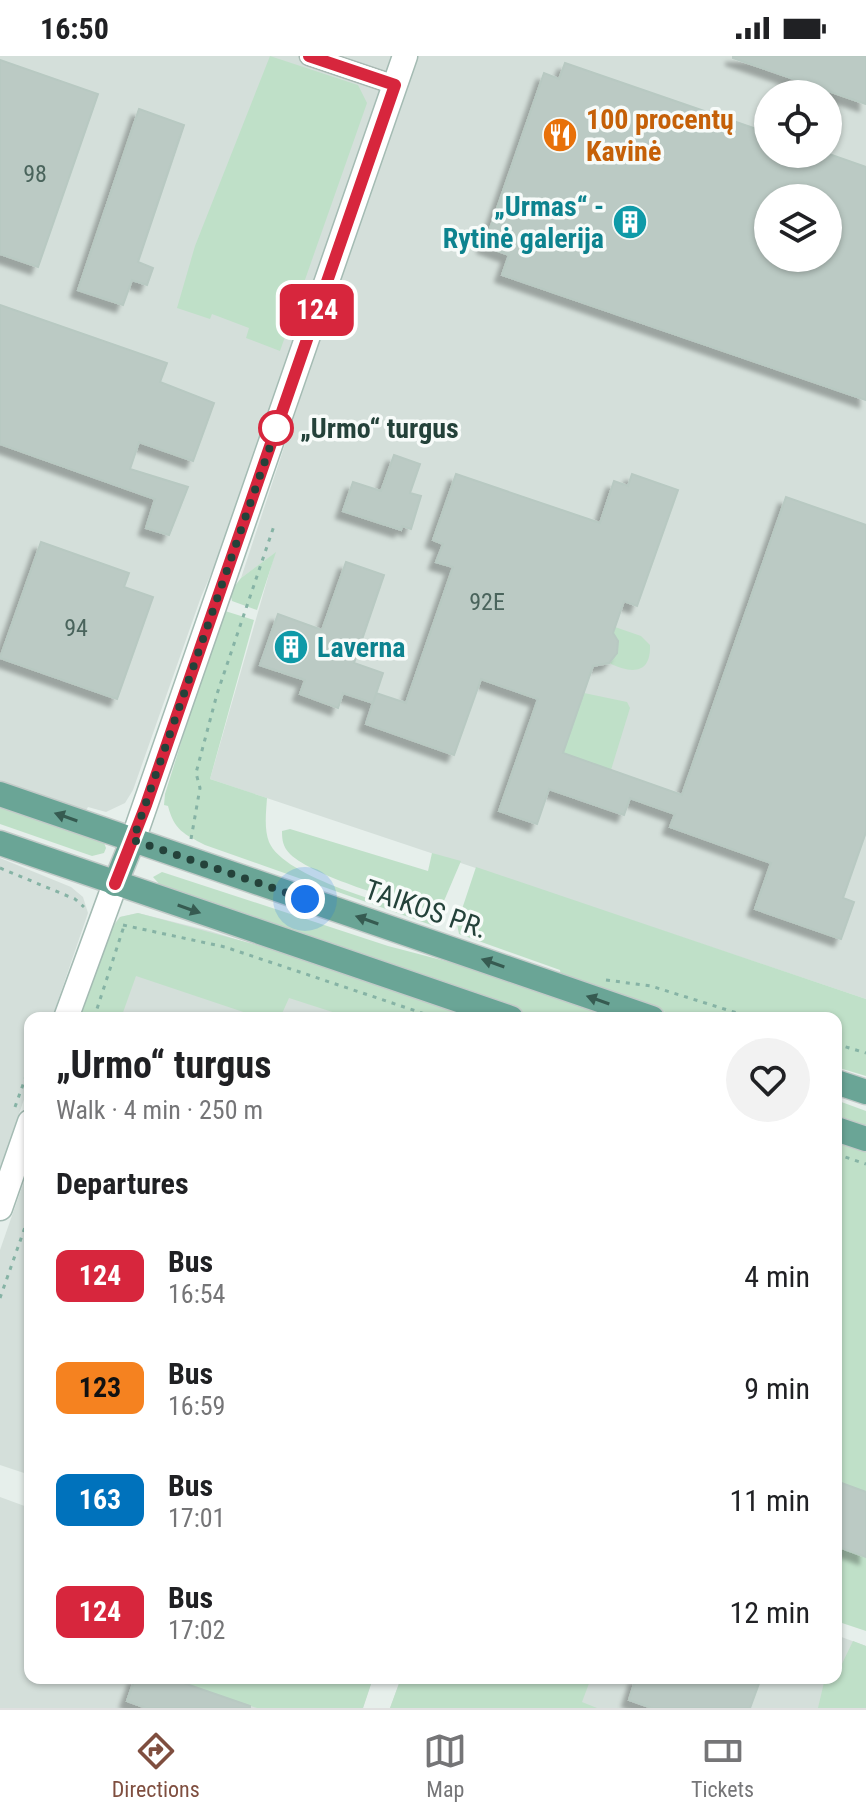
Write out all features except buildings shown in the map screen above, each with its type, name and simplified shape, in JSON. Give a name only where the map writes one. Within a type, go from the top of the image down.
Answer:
[{"type":"main road","name":"TAIKOS PR.","points":[[0,794],[635,1012]]},
{"type":"main road","points":[[115,884],[133,840]]},
{"type":"main road","points":[[0,843],[493,1012]]},
{"type":"main road","points":[[842,1084],[866,1092]]},
{"type":"main road","points":[[842,1131],[866,1139]]},
{"type":"street","points":[[133,840],[405,56]]},
{"type":"street","points":[[321,58],[395,85]]},
{"type":"street","points":[[68,1012],[115,884]]},
{"type":"street","points":[[0,1208],[24,1139]]},
{"type":"path","points":[[191,838],[200,788],[196,773],[214,708],[275,523]]},
{"type":"path","points":[[0,868],[75,899]]},
{"type":"path","points":[[96,1012],[124,926],[225,947],[419,1012]]},
{"type":"path","points":[[604,979],[651,986],[734,1012]]},
{"type":"path","points":[[842,1046],[866,1053]]},
{"type":"path","points":[[842,1156],[866,1164]]},
{"type":"path","points":[[0,1298],[24,1230]]},
{"type":"shaded area","points":[[0,56],[397,56],[227,537],[201,597],[133,790],[125,803],[106,812],[88,807],[85,812],[0,781]]},
{"type":"shaded area","points":[[413,56],[866,56],[866,999],[210,779],[275,553],[241,578]]},
{"type":"shaded area","points":[[0,858],[71,887],[83,897],[88,913],[54,1012],[24,1012],[24,1099],[0,1169]]},
{"type":"shaded area","points":[[138,913],[210,931],[466,1012],[82,1012],[113,925],[120,917]]},
{"type":"shaded area","points":[[24,1181],[24,1473],[0,1465],[0,1250]]},
{"type":"shaded area","points":[[0,1497],[24,1506],[24,1684],[371,1684],[363,1708],[0,1708]]},
{"type":"shaded area","points":[[842,1637],[866,1646],[866,1708],[390,1708],[399,1684],[842,1684]]},
{"type":"green space","points":[[270,56],[358,85],[367,103],[280,351],[246,338],[249,328],[212,314],[210,319],[177,308],[195,246]]},
{"type":"green space","points":[[276,552],[257,610],[232,601],[230,592],[241,578]]},
{"type":"green space","points":[[225,611],[254,620],[210,779],[267,798],[269,842],[279,855],[295,867],[342,889],[431,917],[434,926],[205,845],[177,826],[168,806],[164,805],[165,794],[220,618]]},
{"type":"green space","points":[[615,627],[641,636],[650,645],[643,667],[631,670],[609,663],[617,648],[613,633]]},
{"type":"green space","points":[[584,693],[627,702],[630,708],[611,770],[563,753]]},
{"type":"green space","points":[[0,804],[103,840],[104,853],[92,856],[0,824]]},
{"type":"green space","points":[[290,829],[428,871],[432,853],[461,861],[441,908],[431,910],[357,887],[302,863],[290,854],[283,843],[282,831]]},
{"type":"green space","points":[[476,867],[866,999],[866,1076],[842,1069],[842,1012],[665,1012],[561,977],[560,970],[459,934],[457,924]]},
{"type":"green space","points":[[162,872],[388,946],[472,968],[601,1012],[523,1012],[161,886],[153,877]]},
{"type":"green space","points":[[138,913],[301,957],[448,1006],[452,1012],[332,1012],[289,998],[283,1012],[243,1012],[136,976],[123,1012],[82,1012],[108,934],[120,917]]},
{"type":"green space","points":[[842,1102],[866,1111],[866,1129],[842,1121]]},
{"type":"green space","points":[[842,1142],[866,1150],[866,1492],[842,1483]]},
{"type":"green space","points":[[842,1548],[866,1557],[866,1631],[842,1623]]},
{"type":"green space","points":[[853,1641],[866,1646],[866,1708],[818,1708],[824,1684],[842,1684],[842,1664]]},
{"type":"green space","points":[[187,1684],[371,1684],[363,1708],[257,1708]]},
{"type":"green space","points":[[399,1684],[589,1684],[582,1702],[597,1708],[390,1708]]},
{"type":"bus line","name":"124","points":[[115,884],[146,805],[395,85],[309,56]]},
{"type":"place","name":"100 procentų Kavinė","points":[[560,135]]},
{"type":"place","name":"„Urmas“ - Rytinė galerija","points":[[630,222]]},
{"type":"place","name":"„Urmo“ turgus","points":[[276,428]]},
{"type":"place","name":"Laverna","points":[[291,647]]},
{"type":"route","points":[[276,428],[280,418],[133,840],[305,899]]}]
